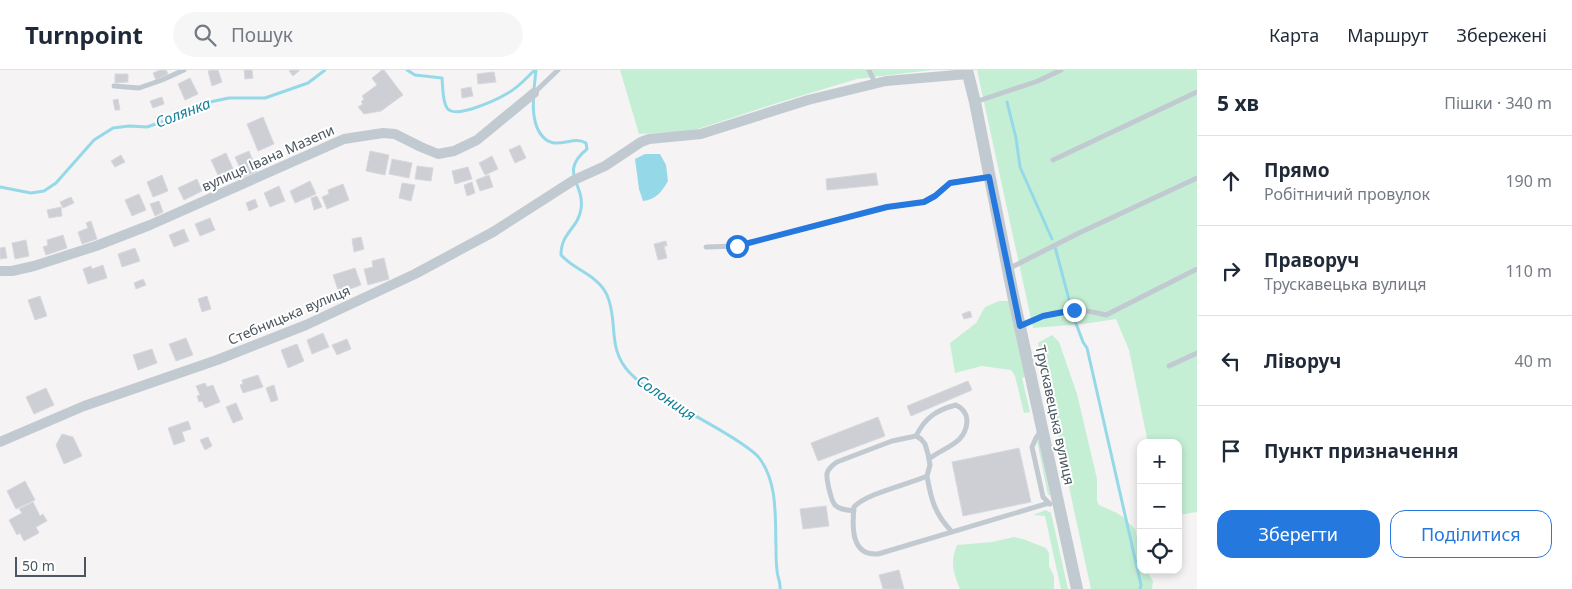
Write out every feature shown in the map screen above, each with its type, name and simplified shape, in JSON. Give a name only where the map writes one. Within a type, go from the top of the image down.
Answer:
[{"type":"street","name":"Стебницька вулиця","points":[[0,442],[84,406],[217,360],[306,324],[415,274],[493,232],[574,180],[605,166],[641,142],[649,139],[701,134],[808,100],[876,83],[968,72]]},
{"type":"street","name":"Трускавецька вулиця","points":[[968,72],[1042,428],[1054,505],[1077,589]]},
{"type":"street","name":"вулиця Івана Мазепи","points":[[0,271],[12,271],[34,266],[96,246],[150,225],[344,139],[383,133],[395,134],[438,154],[454,151],[477,140],[534,93]]},
{"type":"lane","points":[[114,86],[139,88],[184,70]]},
{"type":"lane","points":[[534,93],[558,70]]},
{"type":"lane","points":[[869,70],[876,83]]},
{"type":"lane","points":[[975,102],[1038,81],[1061,70]]},
{"type":"lane","points":[[1053,160],[1197,92]]},
{"type":"lane","points":[[706,247],[737,246],[887,207],[924,202],[935,196],[950,183],[989,177]]},
{"type":"lane","points":[[1008,269],[1079,233],[1197,178]]},
{"type":"lane","points":[[1020,326],[1043,316],[1068,311],[1088,311],[1106,315],[1197,269]]},
{"type":"lane","points":[[1169,366],[1197,352]]},
{"type":"lane","points":[[916,436],[922,423],[930,416],[947,407],[956,405],[962,408],[967,416],[965,432],[958,441],[929,459]]},
{"type":"lane","points":[[854,511],[841,509],[834,504],[826,482],[829,467],[892,440],[916,436],[926,444],[930,465],[927,476],[930,495],[936,511],[952,532]]},
{"type":"lane","points":[[927,476],[866,497],[854,507],[855,542],[860,549],[872,554],[878,554],[1054,505]]},
{"type":"green space","points":[[620,70],[931,70],[857,79],[692,131],[639,134]]},
{"type":"green space","points":[[977,70],[1197,70],[1197,512],[1182,514],[1182,439],[1147,439],[1129,350],[1116,319],[1033,328]]},
{"type":"green space","points":[[999,301],[1009,301],[1025,377],[1022,378],[1030,412],[1024,413],[1015,376],[1011,370],[982,366],[955,373],[950,343],[976,323],[985,307]]},
{"type":"green space","points":[[1052,335],[1059,342],[1077,394],[1097,479],[1097,501],[1099,505],[1123,517],[1135,529],[1137,537],[1137,574],[1149,574],[1153,581],[1152,589],[1091,589],[1038,343]]},
{"type":"green space","points":[[1037,441],[1039,441],[1050,495],[1048,495]]},
{"type":"green space","points":[[1046,510],[1051,513],[1068,589],[1061,589],[1045,516],[1033,515]]},
{"type":"green space","points":[[1014,537],[1046,548],[1049,553],[1049,566],[1054,576],[1054,589],[960,589],[953,567],[957,545],[992,542]]},
{"type":"water","points":[[645,154],[660,154],[666,165],[668,181],[655,197],[643,201],[639,189],[635,159]]},
{"type":"building","points":[[166,70],[168,74],[156,80],[153,73]]},
{"type":"building","points":[[218,70],[222,82],[212,86],[208,71]]},
{"type":"building","points":[[244,70],[252,70],[253,78],[245,79]]},
{"type":"building","points":[[384,70],[403,95],[381,111],[364,114],[358,107],[363,104],[361,102],[364,99],[362,96],[377,85],[372,78]]},
{"type":"building","points":[[289,71],[299,71],[293,76]]},
{"type":"building","points":[[494,72],[496,82],[478,84],[477,74]]},
{"type":"building","points":[[115,74],[128,74],[128,82],[115,83]]},
{"type":"building","points":[[190,78],[198,94],[185,100],[178,84]]},
{"type":"building","points":[[471,87],[473,96],[462,98],[461,89]]},
{"type":"building","points":[[162,97],[164,104],[153,108],[150,101]]},
{"type":"building","points":[[118,99],[120,110],[115,110],[113,100]]},
{"type":"building","points":[[163,114],[164,118],[156,121],[155,117]]},
{"type":"building","points":[[263,117],[274,144],[258,151],[247,124]]},
{"type":"building","points":[[520,145],[526,158],[515,163],[509,150]]},
{"type":"building","points":[[249,151],[257,171],[244,177],[235,157]]},
{"type":"building","points":[[370,151],[389,155],[385,175],[366,171]]},
{"type":"building","points":[[226,153],[235,173],[225,177],[223,173],[218,175],[211,160]]},
{"type":"building","points":[[121,155],[125,162],[115,167],[111,161]]},
{"type":"building","points":[[492,156],[498,169],[485,175],[479,163]]},
{"type":"building","points":[[392,159],[412,163],[409,178],[389,174]]},
{"type":"building","points":[[417,166],[433,168],[431,181],[415,179]]},
{"type":"building","points":[[468,167],[472,179],[455,184],[452,171]]},
{"type":"building","points":[[876,173],[878,185],[827,190],[826,179]]},
{"type":"building","points":[[162,175],[168,191],[153,197],[147,182]]},
{"type":"building","points":[[489,175],[493,187],[480,191],[476,180]]},
{"type":"building","points":[[197,179],[202,191],[184,200],[178,188]]},
{"type":"building","points":[[310,181],[316,194],[295,203],[290,191]]},
{"type":"building","points":[[472,182],[475,193],[467,196],[464,185]]},
{"type":"building","points":[[402,183],[415,185],[411,201],[399,198]]},
{"type":"building","points":[[343,184],[349,200],[327,209],[322,197],[329,194],[328,190]]},
{"type":"building","points":[[279,186],[285,201],[270,207],[264,193]]},
{"type":"building","points":[[139,194],[146,210],[132,216],[125,200]]},
{"type":"building","points":[[317,196],[322,207],[314,210],[311,198]]},
{"type":"building","points":[[71,197],[74,203],[63,208],[60,202]]},
{"type":"building","points":[[255,199],[258,207],[249,211],[246,203]]},
{"type":"building","points":[[159,201],[163,212],[155,216],[150,204]]},
{"type":"building","points":[[61,207],[62,216],[49,218],[47,210]]},
{"type":"building","points":[[210,218],[215,230],[200,236],[195,224]]},
{"type":"building","points":[[91,221],[97,239],[82,244],[78,232],[88,228],[86,223]]},
{"type":"building","points":[[184,229],[189,241],[174,247],[169,235]]},
{"type":"building","points":[[63,235],[67,248],[46,255],[43,247],[48,245],[47,240]]},
{"type":"building","points":[[361,237],[364,249],[354,252],[352,239]]},
{"type":"building","points":[[26,240],[29,256],[15,259],[12,243]]},
{"type":"building","points":[[666,241],[667,246],[664,246],[667,258],[658,260],[654,244]]},
{"type":"building","points":[[5,247],[7,258],[0,259],[0,248]]},
{"type":"building","points":[[135,248],[140,261],[122,267],[118,254]]},
{"type":"building","points":[[384,258],[389,279],[368,285],[364,269],[373,267],[372,261]]},
{"type":"building","points":[[103,265],[107,278],[88,284],[83,269],[91,266],[92,269]]},
{"type":"building","points":[[355,268],[361,285],[339,293],[333,275]]},
{"type":"building","points":[[143,279],[146,285],[136,289],[134,283]]},
{"type":"building","points":[[40,296],[47,316],[35,320],[28,300]]},
{"type":"building","points":[[207,296],[211,309],[202,312],[198,299]]},
{"type":"building","points":[[970,311],[972,317],[964,319],[962,314]]},
{"type":"building","points":[[323,333],[329,347],[312,354],[307,340]]},
{"type":"building","points":[[186,338],[193,355],[176,361],[169,344]]},
{"type":"building","points":[[347,339],[351,349],[337,355],[332,345]]},
{"type":"building","points":[[297,344],[304,361],[288,368],[281,350]]},
{"type":"building","points":[[152,349],[157,363],[138,370],[133,355]]},
{"type":"building","points":[[258,375],[263,387],[243,393],[240,385],[243,384],[242,380]]},
{"type":"building","points":[[968,381],[972,390],[911,416],[907,406]]},
{"type":"building","points":[[205,383],[207,387],[213,385],[220,402],[205,408],[202,401],[199,402],[197,396],[200,395],[196,386]]},
{"type":"building","points":[[274,385],[278,400],[271,402],[266,388]]},
{"type":"building","points":[[46,388],[54,405],[34,414],[26,397]]},
{"type":"building","points":[[236,403],[243,419],[233,423],[226,407]]},
{"type":"building","points":[[878,417],[885,436],[818,461],[811,443]]},
{"type":"building","points":[[188,421],[191,429],[182,432],[185,441],[174,445],[168,428]]},
{"type":"building","points":[[62,434],[73,437],[82,456],[64,464],[56,445]]},
{"type":"building","points":[[208,437],[212,446],[205,450],[200,440]]},
{"type":"building","points":[[1019,448],[1031,502],[963,516],[952,462]]},
{"type":"building","points":[[25,481],[35,500],[16,509],[7,491]]},
{"type":"building","points":[[33,502],[40,516],[43,514],[47,521],[36,527],[39,533],[24,541],[20,533],[17,535],[9,520],[22,513],[19,509]]},
{"type":"building","points":[[826,506],[829,526],[803,529],[800,509]]},
{"type":"building","points":[[899,570],[904,589],[883,589],[879,575]]},
{"type":"waterway","name":"Солянка","points":[[0,187],[31,193],[44,191],[56,183],[94,140],[113,128],[129,126],[147,127],[176,117],[205,103],[229,98],[265,98],[308,83],[325,70]]},
{"type":"waterway","name":"Солянка","points":[[407,70],[415,75],[442,78],[445,105],[452,111],[458,112],[486,104],[503,96],[535,70]]},
{"type":"waterway","name":"Солониця","points":[[536,70],[533,108],[534,118],[541,135],[553,143],[582,141],[586,143],[587,149],[574,165],[573,172],[580,192],[581,209],[577,221],[564,241],[561,255],[572,265],[598,282],[603,288],[610,305],[618,354],[630,373],[659,395],[738,441],[760,459],[766,469],[773,490],[776,565],[780,589]]},
{"type":"waterway","points":[[1007,102],[1016,138],[1020,167],[1052,239]]},
{"type":"waterway","points":[[1055,247],[1071,307]]},
{"type":"waterway","points":[[1074,318],[1087,348],[1141,585],[1140,589]]},
{"type":"route","points":[[737,246],[887,207],[924,202],[935,196],[950,183],[989,177],[1020,326],[1043,316],[1074,310]]}]
